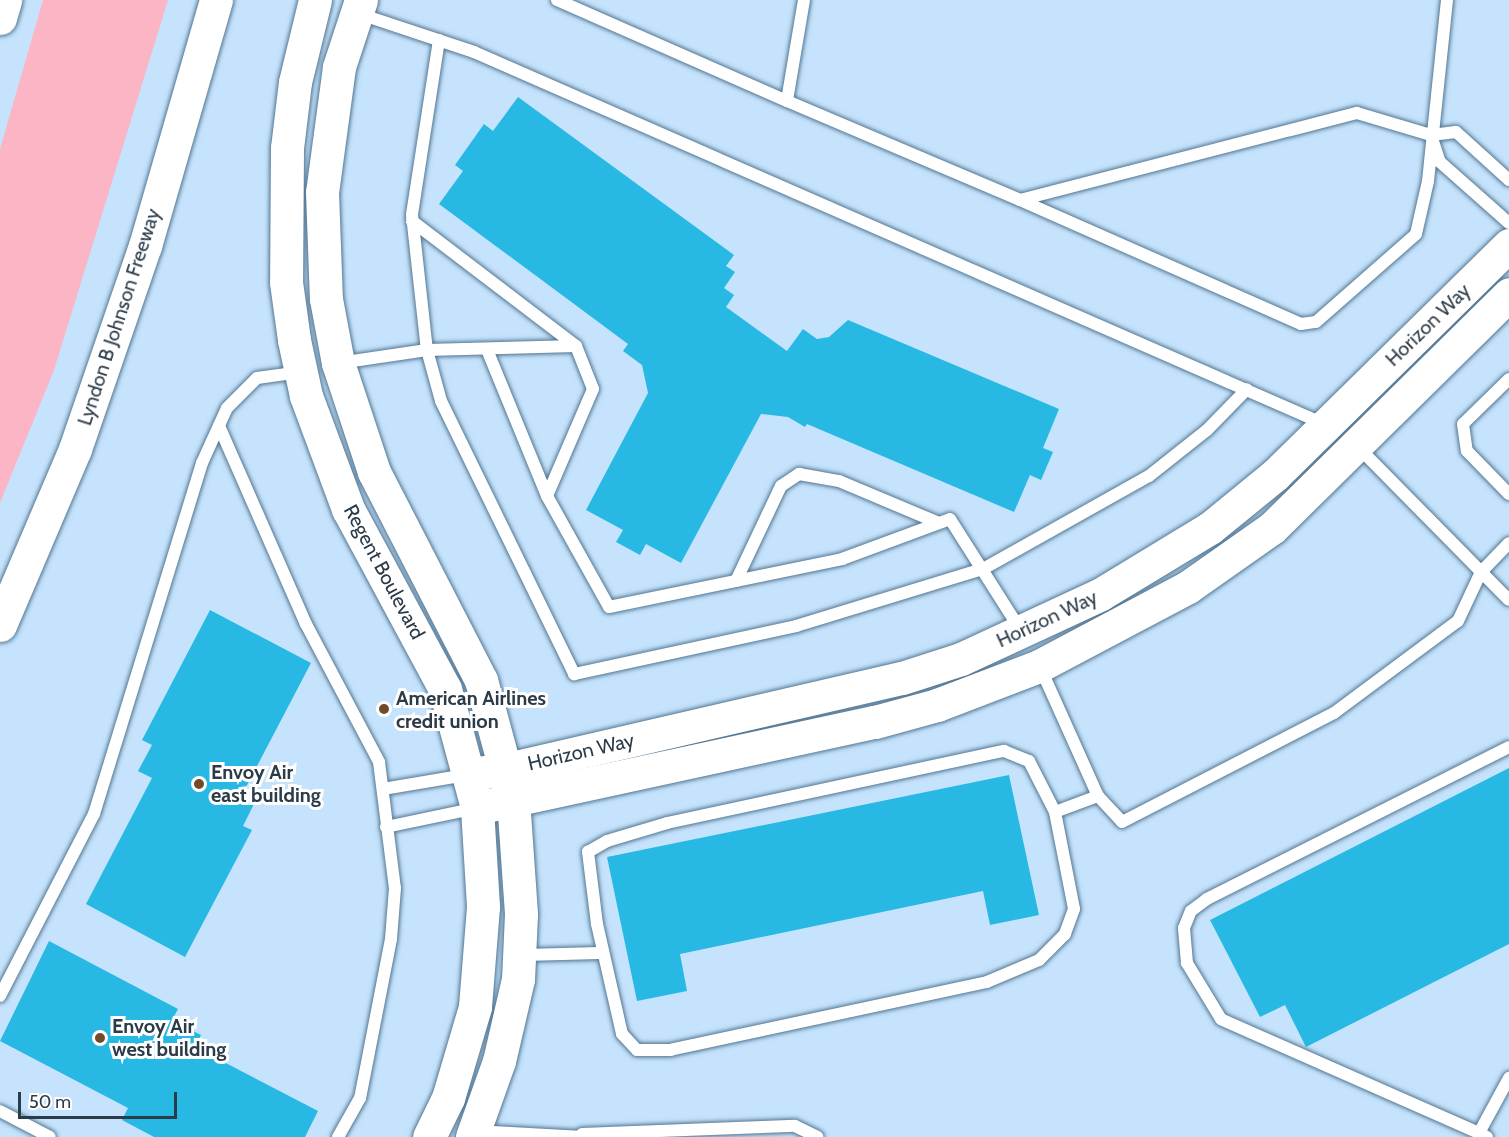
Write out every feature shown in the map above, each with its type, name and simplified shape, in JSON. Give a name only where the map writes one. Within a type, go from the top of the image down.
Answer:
[{"type":"main road","points":[[0,18],[5,0]]},
{"type":"main road","name":"Lyndon B Johnson Freeway","points":[[0,625],[91,404],[145,246],[216,0]]},
{"type":"main road","name":"Regent Boulevard","points":[[315,0],[295,82],[285,190],[286,282],[301,372],[319,434],[348,509],[433,665],[470,774],[477,808],[483,907],[475,1007],[448,1098],[429,1137]]},
{"type":"main road","name":"Regent Boulevard","points":[[359,6],[339,67],[322,192],[326,298],[338,363],[374,472],[481,680],[510,784],[520,877],[519,955],[499,1061],[473,1134]]},
{"type":"main road","name":"Horizon Way","points":[[477,808],[510,784],[902,678],[961,659],[1101,594],[1210,528],[1275,474],[1509,245]]},
{"type":"main road","name":"Horizon Way","points":[[470,774],[510,784],[875,722],[937,705],[1040,666],[1148,609],[1230,560],[1272,528],[1358,446],[1509,294]]},
{"type":"main road","points":[[1021,632],[1040,666]]},
{"type":"lane","points":[[557,0],[1300,324],[1316,322],[1416,234],[1428,181],[1431,135],[1447,0]]},
{"type":"lane","points":[[787,101],[804,0]]},
{"type":"lane","points":[[359,6],[439,40],[474,52],[1326,425]]},
{"type":"lane","points":[[439,40],[412,221],[427,350],[441,401],[574,674],[796,626],[984,569],[1149,476],[1207,430],[1247,389]]},
{"type":"lane","points":[[1020,200],[1357,113],[1431,135],[1456,132],[1509,180]]},
{"type":"lane","points":[[1431,135],[1440,162],[1509,224]]},
{"type":"lane","points":[[412,221],[576,346],[593,389],[547,496]]},
{"type":"lane","points":[[338,363],[427,350],[487,351],[576,346]]},
{"type":"lane","points":[[487,351],[547,496],[609,607],[842,559],[950,519],[984,569],[1021,632]]},
{"type":"lane","points":[[0,996],[94,814],[195,486],[227,408],[257,378],[301,372]]},
{"type":"lane","points":[[1507,386],[1463,424],[1467,451],[1509,494]]},
{"type":"lane","points":[[219,426],[306,624],[380,762],[395,888],[392,939],[360,1098],[338,1137]]},
{"type":"lane","points":[[1358,446],[1509,600]]},
{"type":"lane","points":[[736,581],[781,486],[799,474],[839,481],[939,523]]},
{"type":"lane","points":[[1040,666],[1098,796],[1122,822],[1334,713],[1458,621],[1481,572],[1509,543]]},
{"type":"lane","points":[[1509,747],[1207,899],[1191,911],[1184,928],[1187,963],[1221,1019],[1483,1135],[1509,1078]]},
{"type":"lane","points":[[1004,751],[1029,761],[1055,812],[1074,909],[1065,934],[1039,960],[987,982],[671,1050],[637,1050],[622,1035],[603,953],[588,852],[607,840],[666,822],[1004,751]]},
{"type":"lane","points":[[383,789],[470,774]]},
{"type":"lane","points":[[1055,812],[1098,796]]},
{"type":"lane","points":[[386,827],[477,808]]},
{"type":"lane","points":[[519,955],[603,953]]},
{"type":"lane","points":[[0,1111],[50,1137]]},
{"type":"lane","points":[[473,1134],[577,1136],[795,1126],[818,1137]]},
{"type":"shaded area","points":[[43,0],[168,0],[54,370],[0,503],[0,149]]},
{"type":"building","points":[[518,97],[734,255],[726,266],[735,272],[724,288],[734,295],[726,307],[787,351],[803,329],[817,339],[829,337],[848,320],[1059,409],[1043,448],[1053,452],[1041,480],[1030,475],[1014,512],[807,424],[805,427],[788,417],[761,414],[681,563],[646,544],[640,555],[616,542],[623,530],[586,510],[648,393],[642,365],[623,351],[628,344],[439,204],[463,171],[455,165],[484,124],[493,131]]},
{"type":"building","name":"Envoy Air east building","points":[[210,610],[311,663],[245,789],[258,796],[243,826],[252,830],[185,957],[86,904],[152,778],[138,771],[152,745],[142,740]]},
{"type":"building","points":[[1509,768],[1509,944],[1306,1047],[1285,1005],[1260,1017],[1210,920]]},
{"type":"building","points":[[1009,775],[1039,915],[990,925],[983,891],[680,954],[687,991],[637,1001],[607,857]]},
{"type":"building","name":"Envoy Air west building","points":[[49,941],[178,1009],[172,1020],[201,1035],[195,1047],[318,1111],[305,1137],[154,1137],[122,1120],[128,1108],[0,1041]]},
{"type":"place","name":"American Airlines credit union","points":[[384,709]]},
{"type":"place","name":"Envoy Air east building","points":[[199,784]]},
{"type":"place","name":"Envoy Air west building","points":[[100,1038]]}]
